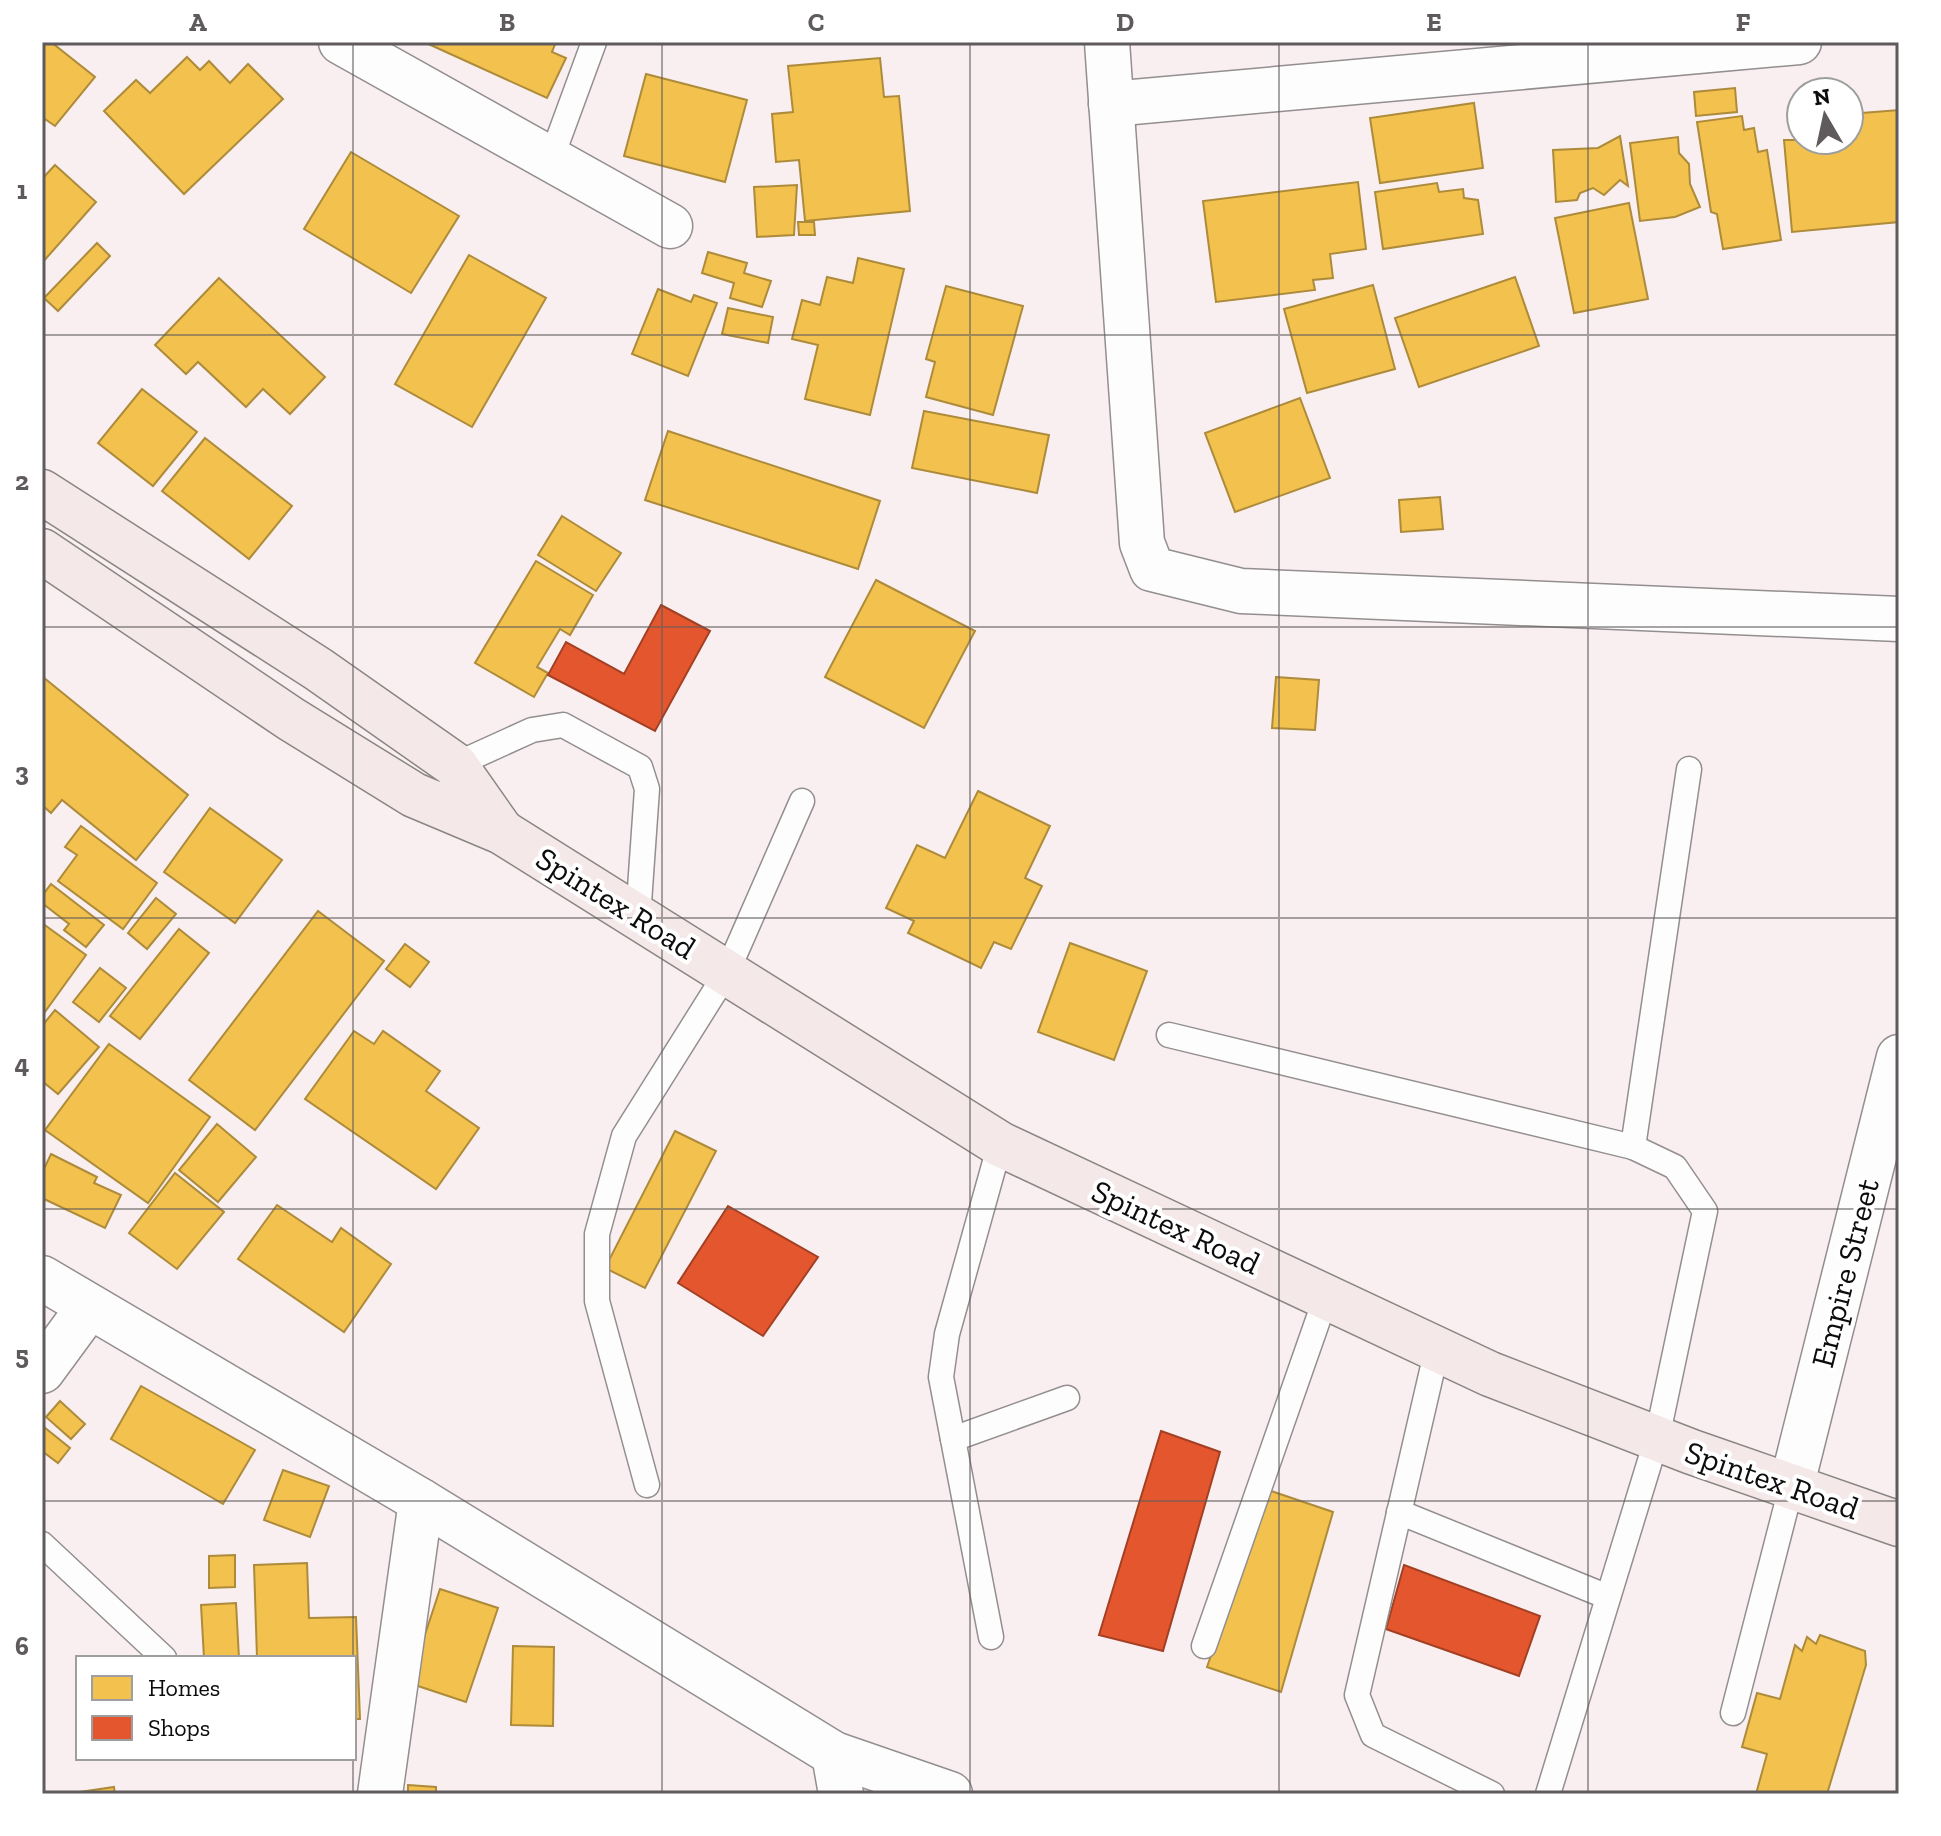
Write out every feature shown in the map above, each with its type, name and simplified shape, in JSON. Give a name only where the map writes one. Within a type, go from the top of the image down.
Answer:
[{"type":"main road","name":"Spintex Road","points":[[42,492],[318,669],[455,765],[502,832]]},
{"type":"main road","name":"Spintex Road","points":[[46,560],[414,795],[502,832],[1000,1144],[1490,1374],[1791,1488],[1899,1524]]},
{"type":"street","points":[[341,42],[670,226]]},
{"type":"street","points":[[1107,42],[1142,543],[1152,569],[1241,591],[1899,619]]},
{"type":"street","points":[[1111,104],[1799,42]]},
{"type":"street","points":[[46,560],[84,519]]},
{"type":"street","name":"Empire Street","points":[[1791,1488],[1899,1057]]},
{"type":"street","points":[[42,1278],[421,1501],[838,1774],[950,1794]]},
{"type":"street","points":[[42,1371],[89,1307]]},
{"type":"street","points":[[380,1794],[421,1501]]},
{"type":"lane","points":[[551,159],[594,42]]},
{"type":"lane","points":[[455,765],[532,730],[563,725],[640,767],[647,789],[638,917]]},
{"type":"lane","points":[[1633,1147],[1689,769]]},
{"type":"lane","points":[[647,1485],[597,1301],[597,1234],[624,1136],[727,972],[802,801]]},
{"type":"lane","points":[[1169,1035],[1633,1147],[1675,1167],[1705,1211],[1657,1438],[1548,1794]]},
{"type":"lane","points":[[991,1637],[941,1377],[947,1334],[1000,1144]]},
{"type":"lane","points":[[1204,1646],[1326,1297]]},
{"type":"lane","points":[[1437,1349],[1357,1695],[1373,1735],[1492,1794]]},
{"type":"lane","points":[[953,1439],[1067,1398]]},
{"type":"lane","points":[[1733,1713],[1791,1488]]},
{"type":"lane","points":[[1399,1512],[1608,1597]]},
{"type":"lane","points":[[42,1544],[162,1656]]},
{"type":"building: Homes","points":[[42,42],[51,42],[95,77],[55,126],[42,117]]},
{"type":"building: Homes","points":[[424,42],[556,42],[552,52],[566,58],[547,98]]},
{"type":"building: Homes","points":[[187,57],[200,70],[209,61],[230,83],[248,64],[283,99],[184,194],[104,111],[136,80],[150,93]]},
{"type":"building: Homes","points":[[880,58],[884,97],[899,96],[910,211],[805,221],[799,160],[776,162],[772,114],[793,112],[788,66]]},
{"type":"building: Homes","points":[[646,74],[747,100],[725,182],[624,156]]},
{"type":"building: Homes","points":[[1735,88],[1737,112],[1696,116],[1694,92]]},
{"type":"building: Homes","points":[[1474,103],[1483,168],[1380,183],[1370,118]]},
{"type":"building: Homes","points":[[1899,110],[1899,222],[1792,232],[1785,156],[1865,156],[1865,113]]},
{"type":"building: Homes","points":[[1742,116],[1744,130],[1754,128],[1758,152],[1767,150],[1781,240],[1723,249],[1717,214],[1711,212],[1697,122]]},
{"type":"building: Homes","points":[[1620,136],[1628,186],[1620,180],[1604,195],[1593,188],[1580,193],[1577,200],[1556,202],[1553,150],[1598,148]]},
{"type":"building: Homes","points":[[1678,137],[1679,153],[1689,164],[1690,184],[1700,207],[1675,217],[1640,221],[1630,143]]},
{"type":"building: Homes","points":[[351,152],[459,216],[411,293],[304,229]]},
{"type":"building: Homes","points":[[55,165],[96,202],[42,263],[42,179]]},
{"type":"building: Homes","points":[[1358,182],[1366,249],[1330,254],[1333,278],[1313,280],[1315,290],[1216,302],[1203,201]]},
{"type":"building: Homes","points":[[1437,183],[1439,192],[1463,189],[1464,198],[1478,200],[1483,234],[1383,249],[1375,192]]},
{"type":"building: Homes","points":[[797,185],[794,235],[757,237],[754,187]]},
{"type":"building: Homes","points":[[1629,203],[1648,299],[1574,313],[1555,218]]},
{"type":"building: Homes","points":[[798,222],[814,222],[815,235],[799,235]]},
{"type":"building: Homes","points":[[97,243],[110,256],[58,311],[44,298]]},
{"type":"building: Homes","points":[[708,252],[747,263],[744,273],[771,281],[762,307],[730,298],[734,283],[702,273]]},
{"type":"building: Homes","points":[[469,255],[546,298],[472,427],[395,384]]},
{"type":"building: Homes","points":[[858,258],[904,269],[870,415],[805,399],[818,345],[792,339],[802,300],[820,305],[827,277],[853,283]]},
{"type":"building: Homes","points":[[1515,277],[1539,346],[1419,387],[1395,318]]},
{"type":"building: Homes","points":[[219,278],[325,377],[290,414],[263,389],[246,407],[198,362],[186,374],[155,345]]},
{"type":"building: Homes","points":[[1373,285],[1395,369],[1307,393],[1284,309]]},
{"type":"building: Homes","points":[[946,286],[1023,306],[993,415],[926,397],[935,362],[926,359]]},
{"type":"building: Homes","points":[[658,289],[691,302],[694,295],[717,303],[688,376],[632,354]]},
{"type":"building: Homes","points":[[728,308],[773,317],[768,343],[722,334]]},
{"type":"building: Homes","points":[[142,389],[197,432],[153,486],[98,443]]},
{"type":"building: Homes","points":[[1300,398],[1330,478],[1235,512],[1205,433]]},
{"type":"building: Homes","points":[[924,411],[1049,435],[1037,493],[912,468]]},
{"type":"building: Homes","points":[[668,431],[880,501],[858,569],[645,500]]},
{"type":"building: Homes","points":[[205,438],[292,506],[249,559],[162,491]]},
{"type":"building: Homes","points":[[1440,497],[1443,529],[1401,532],[1399,500]]},
{"type":"building: Homes","points":[[562,516],[621,553],[596,591],[538,555]]},
{"type":"building: Homes","points":[[536,561],[593,595],[570,635],[560,629],[537,667],[548,673],[534,697],[475,663]]},
{"type":"building: Homes","points":[[876,580],[975,631],[924,728],[825,677]]},
{"type":"building: Homes","points":[[43,677],[188,795],[136,860],[62,800],[51,813],[42,805]]},
{"type":"building: Homes","points":[[1276,677],[1319,680],[1315,730],[1272,728]]},
{"type":"building: Homes","points":[[978,791],[1050,826],[1025,878],[1042,886],[1011,949],[994,942],[981,968],[908,933],[914,921],[886,908],[917,845],[945,858]]},
{"type":"building: Homes","points":[[210,808],[282,860],[235,923],[164,872]]},
{"type":"building: Homes","points":[[81,826],[157,883],[123,929],[58,881],[77,855],[65,847]]},
{"type":"building: Homes","points":[[51,884],[104,925],[86,947],[64,930],[69,924],[42,903],[42,896]]},
{"type":"building: Homes","points":[[156,898],[176,914],[147,949],[128,933]]},
{"type":"building: Homes","points":[[318,911],[384,961],[255,1130],[189,1080]]},
{"type":"building: Homes","points":[[42,923],[86,955],[42,1016]]},
{"type":"building: Homes","points":[[179,929],[209,953],[140,1039],[110,1016]]},
{"type":"building: Homes","points":[[1070,943],[1147,971],[1114,1060],[1038,1032]]},
{"type":"building: Homes","points":[[405,944],[429,962],[410,987],[386,969]]},
{"type":"building: Homes","points":[[100,968],[126,988],[99,1022],[73,1002]]},
{"type":"building: Homes","points":[[55,1010],[99,1047],[58,1094],[42,1081],[42,1026]]},
{"type":"building: Homes","points":[[354,1031],[374,1044],[383,1031],[440,1071],[426,1091],[479,1128],[436,1189],[305,1099]]},
{"type":"building: Homes","points":[[109,1044],[210,1117],[148,1203],[45,1130]]},
{"type":"building: Homes","points":[[217,1124],[256,1157],[218,1202],[179,1170]]},
{"type":"building: Homes","points":[[675,1131],[716,1151],[645,1288],[605,1268]]},
{"type":"building: Homes","points":[[51,1154],[97,1177],[94,1183],[121,1195],[105,1228],[42,1198],[42,1173]]},
{"type":"building: Homes","points":[[175,1173],[224,1212],[177,1269],[129,1233]]},
{"type":"building: Homes","points":[[277,1205],[332,1242],[341,1228],[391,1264],[344,1332],[238,1259]]},
{"type":"building: Homes","points":[[141,1386],[255,1450],[223,1504],[111,1439]]},
{"type":"building: Homes","points":[[60,1401],[85,1424],[71,1439],[46,1417]]},
{"type":"building: Homes","points":[[44,1427],[70,1448],[58,1463],[42,1451]]},
{"type":"building: Homes","points":[[283,1470],[329,1486],[310,1537],[264,1520]]},
{"type":"building: Homes","points":[[1268,1490],[1333,1512],[1281,1692],[1207,1667]]},
{"type":"building: Homes","points":[[235,1555],[235,1587],[209,1588],[209,1556]]},
{"type":"building: Homes","points":[[307,1563],[309,1618],[356,1617],[360,1719],[356,1719],[356,1656],[257,1656],[254,1565]]},
{"type":"building: Homes","points":[[440,1589],[498,1608],[466,1702],[409,1683]]},
{"type":"building: Homes","points":[[236,1603],[239,1656],[204,1656],[201,1605]]},
{"type":"building: Homes","points":[[1820,1635],[1865,1651],[1866,1665],[1827,1794],[1756,1794],[1767,1754],[1742,1747],[1757,1693],[1780,1699],[1795,1645],[1802,1651],[1807,1637],[1816,1644]]},
{"type":"building: Homes","points":[[513,1646],[554,1647],[553,1726],[511,1725]]},
{"type":"building: Homes","points":[[408,1785],[436,1787],[436,1794],[408,1794]]},
{"type":"building: Homes","points":[[114,1787],[115,1794],[66,1794]]},
{"type":"building: Shops","points":[[661,605],[710,631],[655,731],[548,675],[566,642],[624,674]]},
{"type":"building: Shops","points":[[728,1206],[818,1257],[763,1336],[678,1283]]},
{"type":"building: Shops","points":[[1161,1431],[1220,1452],[1163,1651],[1099,1635]]},
{"type":"building: Shops","points":[[1404,1565],[1540,1616],[1519,1676],[1386,1629]]}]
